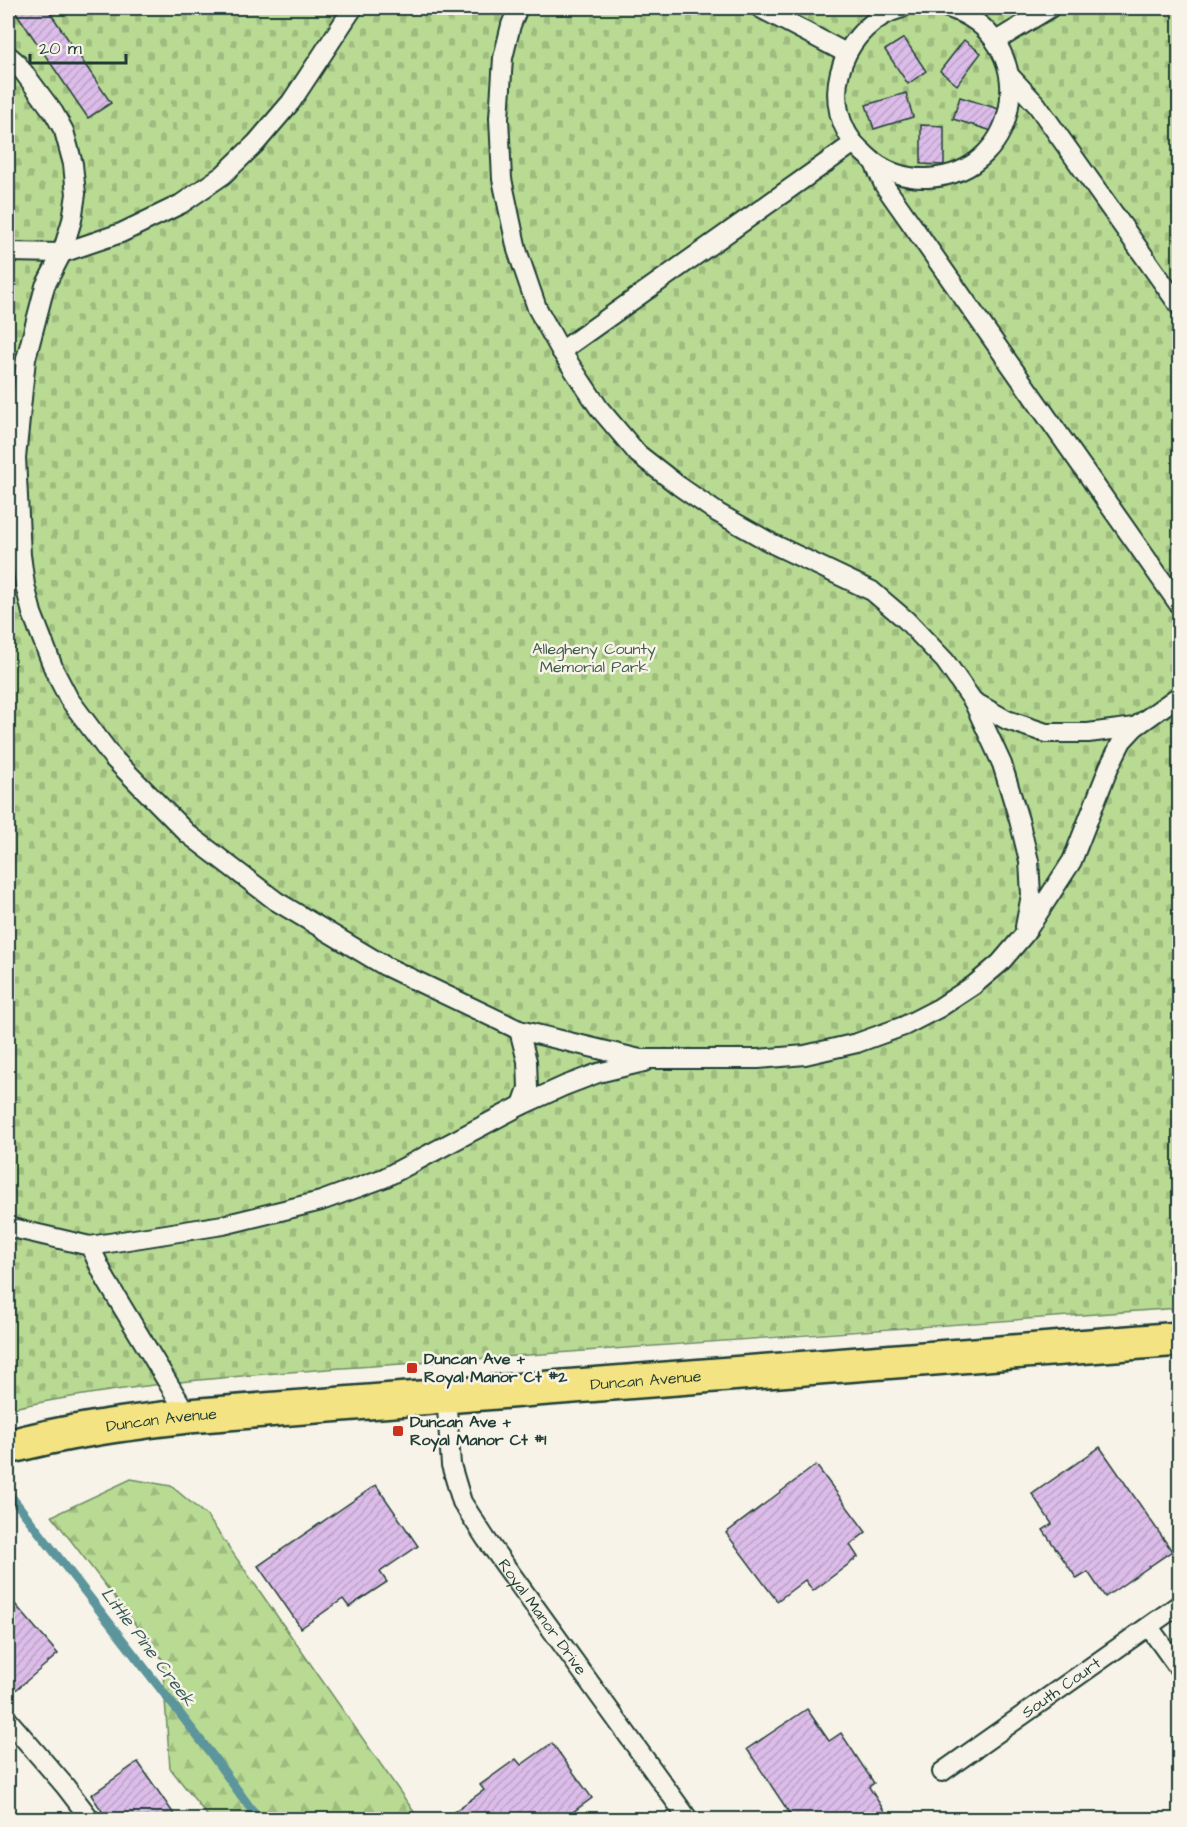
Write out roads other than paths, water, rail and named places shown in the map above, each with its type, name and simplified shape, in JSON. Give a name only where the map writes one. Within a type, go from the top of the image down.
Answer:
[{"type":"main road","name":"Duncan Avenue","points":[[8,1447],[103,1426],[188,1416],[1179,1339]]},
{"type":"lane","points":[[8,252],[62,253],[121,233],[181,204],[223,175],[256,143],[291,102],[353,8]]},
{"type":"lane","points":[[518,8],[511,25],[502,68],[499,118],[502,179],[517,250],[537,308],[561,351],[599,408],[638,454],[718,513],[773,544],[872,591],[906,620],[945,662],[973,701],[1002,764],[1019,820],[1029,861],[1031,895],[1024,935]]},
{"type":"lane","points":[[760,8],[846,53]]},
{"type":"lane","points":[[902,8],[884,14],[869,24],[856,38],[841,66],[837,94],[841,117],[854,143],[874,163],[901,175],[927,178],[950,174],[973,163],[991,147],[1006,121],[1011,95],[1010,76],[996,41],[978,23],[948,8]]},
{"type":"lane","points":[[996,41],[1050,8]]},
{"type":"lane","points":[[8,54],[54,113],[64,131],[76,194],[72,220],[62,253],[45,286],[26,359],[16,458],[21,555],[25,585],[32,613],[55,672],[69,699],[113,758],[188,834],[276,901],[385,966],[519,1030],[640,1059],[758,1059],[805,1055],[857,1043],[904,1026],[939,1008],[983,978],[1000,963],[1024,935],[1072,861],[1109,767],[1122,741],[1134,727],[1179,695]]},
{"type":"lane","points":[[1010,76],[1037,105],[1179,307]]},
{"type":"lane","points":[[561,351],[854,143]]},
{"type":"lane","points":[[874,163],[884,185],[1179,606]]},
{"type":"lane","points":[[973,701],[1007,720],[1046,733],[1088,733],[1134,727]]},
{"type":"lane","points":[[519,1030],[526,1061],[528,1088],[522,1105]]},
{"type":"lane","points":[[8,1227],[90,1246],[223,1225],[321,1201],[384,1178],[522,1105],[598,1073],[653,1060]]},
{"type":"lane","points":[[90,1246],[106,1280],[188,1416]]},
{"type":"lane","name":"Royal Manor Drive","points":[[446,1395],[451,1465],[462,1502],[486,1539],[689,1820]]},
{"type":"lane","name":"South Court","points":[[942,1772],[1179,1604]]},
{"type":"lane","points":[[1149,1627],[1179,1670]]},
{"type":"lane","points":[[8,1720],[91,1820]]},
{"type":"waterway","name":"Little Pine Creek","points":[[10,1495],[212,1755],[259,1820]]},
{"type":"place","name":"Duncan Ave + Royal Manor Ct #2","points":[[412,1368]]},
{"type":"place","name":"Duncan Ave + Royal Manor Ct #1","points":[[398,1431]]},
{"type":"park label","name":"Allegheny County Memorial Park","points":[[594,658]]}]
